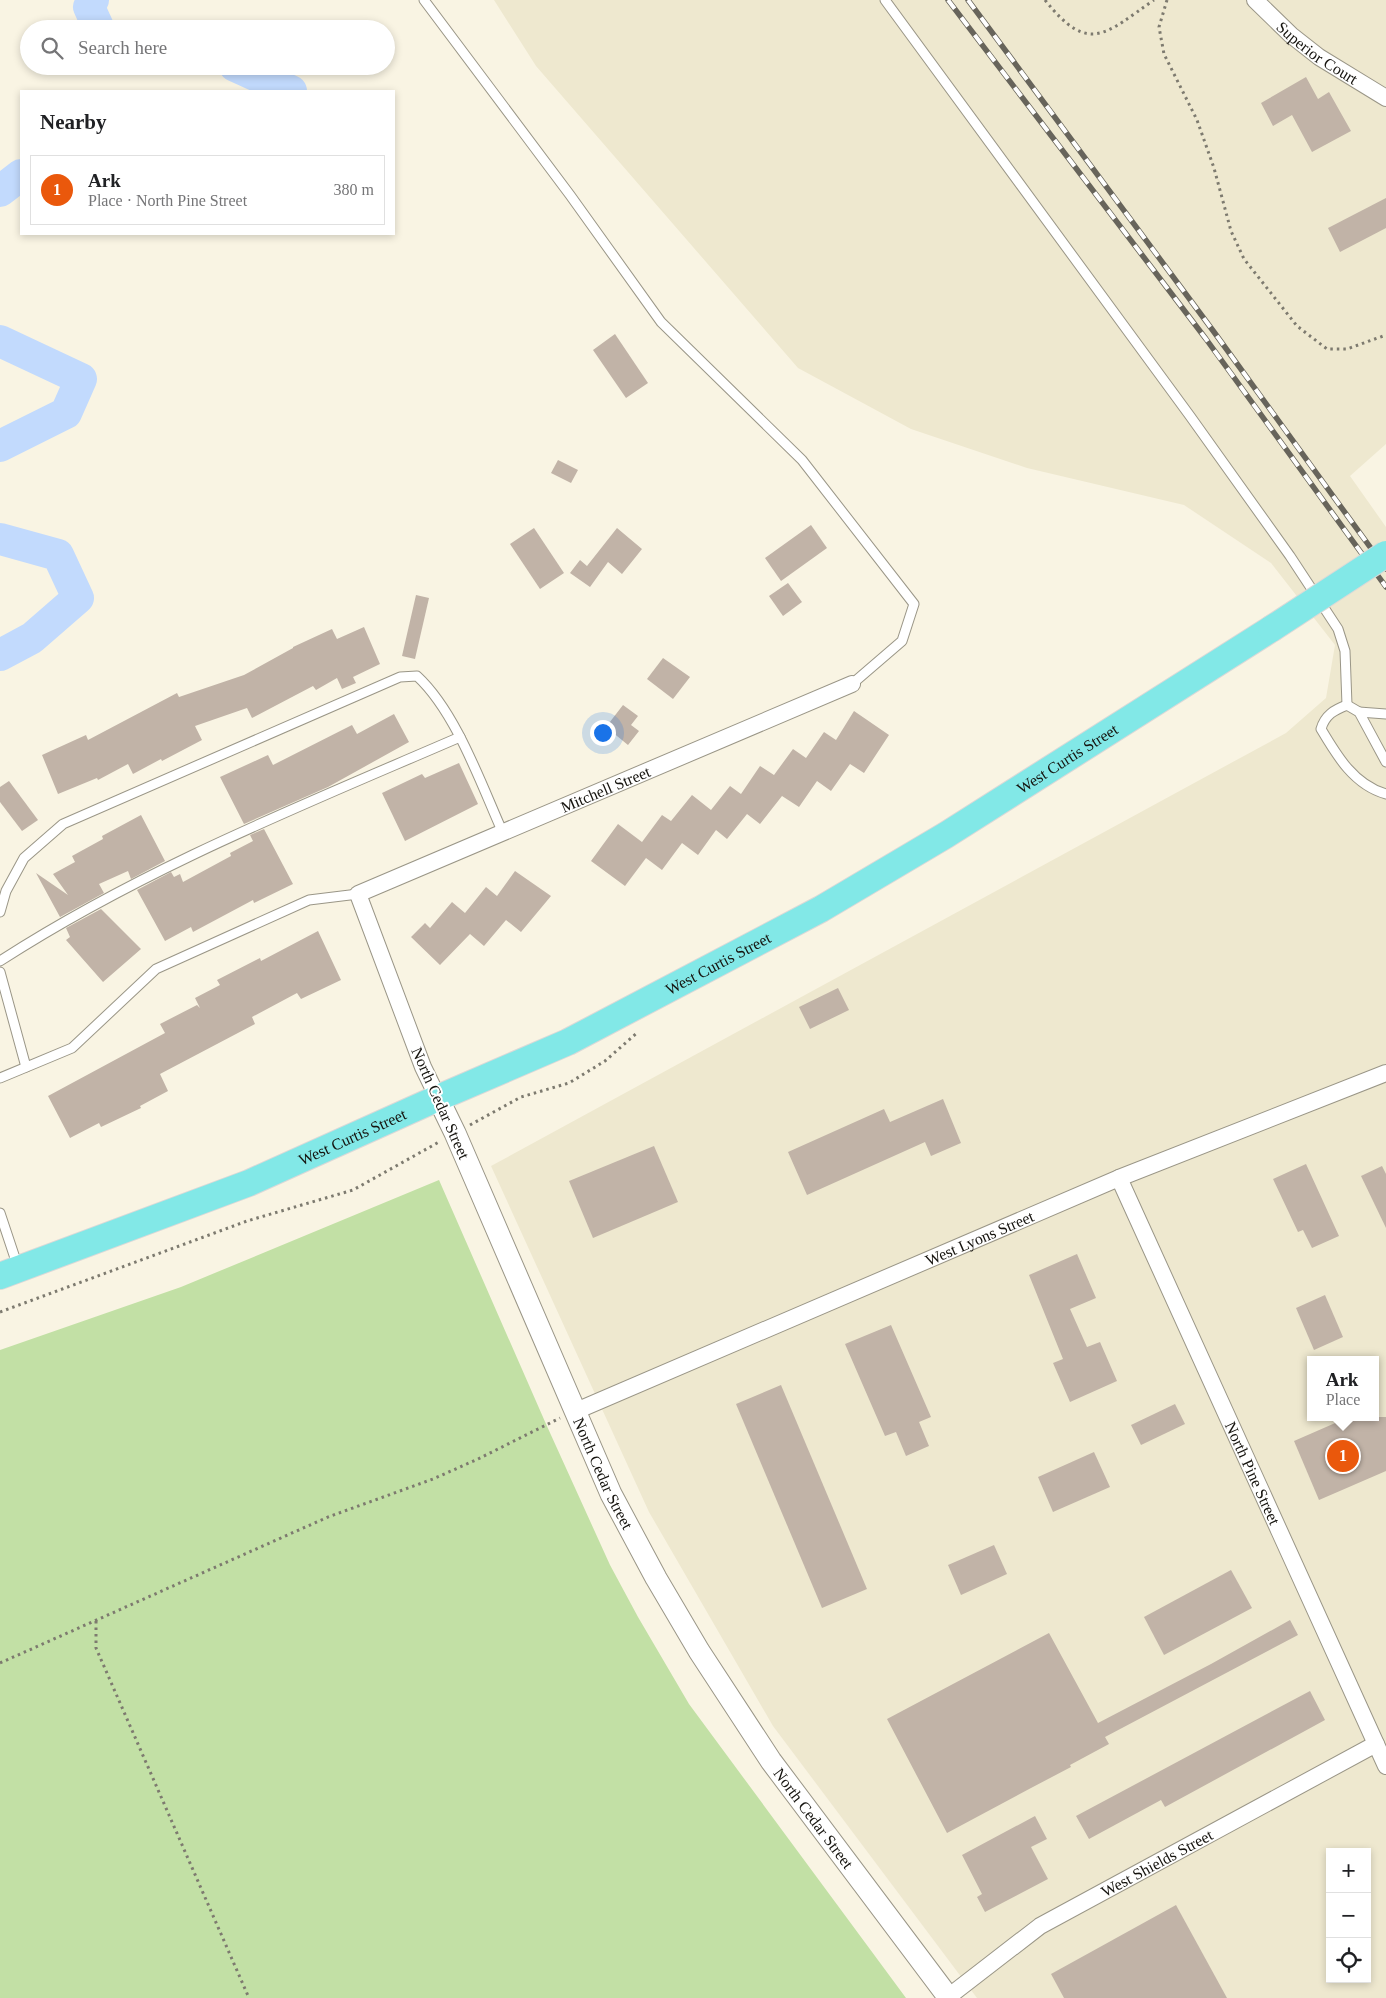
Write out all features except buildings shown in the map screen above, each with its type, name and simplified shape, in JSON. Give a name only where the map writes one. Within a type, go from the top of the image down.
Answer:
[{"type":"main road","name":"West Curtis Street","points":[[9,1273],[249,1183],[568,1042],[821,909],[954,830],[1386,554]]},
{"type":"street","name":"Superior Court","points":[[1255,0],[1291,35],[1319,57],[1386,98]]},
{"type":"street","name":"Mitchell Street","points":[[358,894],[852,684]]},
{"type":"street","name":"North Cedar Street","points":[[358,894],[423,1067],[455,1133],[611,1494],[656,1578],[699,1651],[776,1768],[949,1998]]},
{"type":"street","name":"West Lyons Street","points":[[576,1411],[1119,1178],[1386,1073]]},
{"type":"street","name":"North Pine Street","points":[[1119,1178],[1386,1766]]},
{"type":"street","name":"West Shields Street","points":[[949,1998],[1040,1926],[1376,1744]]},
{"type":"lane","points":[[424,0],[570,195],[661,322],[802,460],[914,604],[902,641],[852,684]]},
{"type":"lane","points":[[885,0],[1190,416],[1290,556],[1338,629],[1345,650],[1347,705]]},
{"type":"lane","points":[[0,912],[6,891],[24,858],[63,824],[400,677],[417,676],[430,688],[460,737],[503,833]]},
{"type":"lane","points":[[1347,705],[1359,712],[1386,714]]},
{"type":"lane","points":[[1347,705],[1336,709],[1324,719],[1321,729],[1342,764],[1372,790],[1386,794]]},
{"type":"lane","points":[[1359,712],[1386,762]]},
{"type":"lane","points":[[0,961],[50,929],[200,850],[460,737]]},
{"type":"lane","points":[[0,1078],[72,1048],[156,969],[309,900],[358,894]]},
{"type":"lane","points":[[0,972],[26,1067]]},
{"type":"lane","points":[[0,1213],[9,1273]]},
{"type":"path","points":[[1045,0],[1060,19],[1075,30],[1088,35],[1101,33],[1118,25],[1154,0]]},
{"type":"path","points":[[1167,0],[1158,27],[1164,54],[1196,120],[1214,168],[1231,231],[1244,259],[1297,326],[1327,349],[1347,349],[1386,335]]},
{"type":"path","points":[[0,1663],[328,1517],[433,1479],[576,1411]]},
{"type":"path","points":[[96,1621],[96,1648],[249,1998]]},
{"type":"shaded area","points":[[494,0],[1386,0],[1386,444],[1350,476],[1386,527],[1386,1998],[977,1998],[773,1726],[649,1512],[491,1166],[1286,733],[1326,698],[1335,645],[1271,563],[1184,505],[1027,468],[911,429],[798,368],[536,66]]},
{"type":"green space","points":[[439,1180],[610,1565],[638,1617],[689,1704],[906,1998],[0,1998],[0,1350],[181,1287]]},
{"type":"waterway","points":[[93,0],[89,7],[95,20]]},
{"type":"waterway","points":[[255,75],[289,90]]},
{"type":"waterway","points":[[0,191],[20,176]]},
{"type":"waterway","points":[[0,341],[81,379],[66,413],[0,446]]},
{"type":"waterway","points":[[0,539],[58,555],[78,598],[32,638],[0,655]]},
{"type":"railway","points":[[948,0],[1206,339],[1386,587]]},
{"type":"railway","points":[[968,0],[1214,332],[1386,569]]},
{"type":"place","name":"Ark","points":[[1343,1456]]}]
